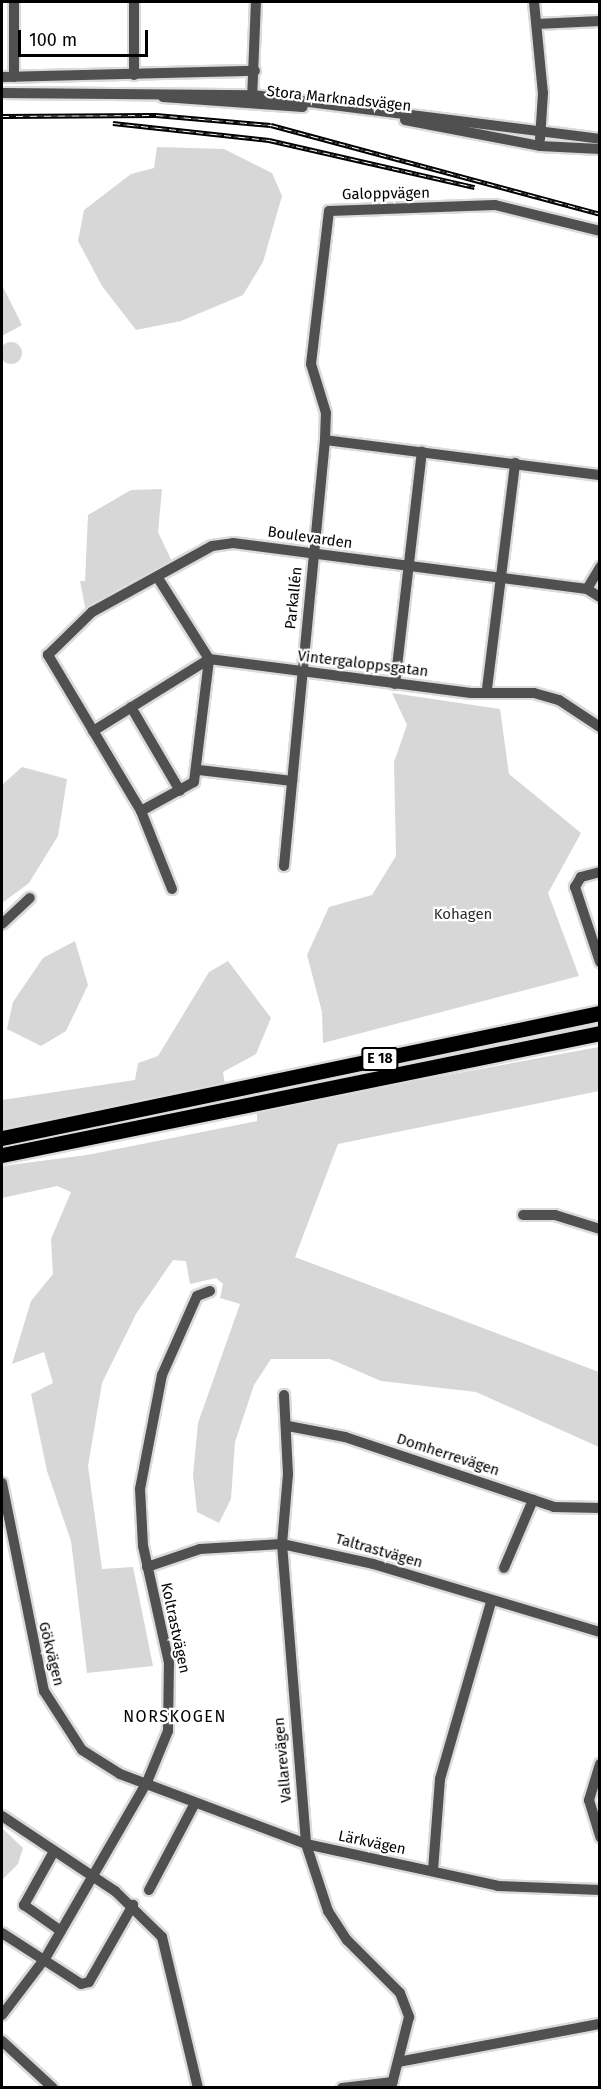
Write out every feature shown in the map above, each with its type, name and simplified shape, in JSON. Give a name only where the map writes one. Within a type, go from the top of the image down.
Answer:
[{"type":"highway","name":"E 18","points":[[2,1138],[600,1013]]},
{"type":"highway","name":"E 18","points":[[2,1155],[600,1033]]},
{"type":"highway","points":[[428,1067],[600,1039]]},
{"type":"street","points":[[14,2],[14,77]]},
{"type":"street","points":[[134,2],[134,75]]},
{"type":"street","points":[[252,100],[255,71],[255,2]]},
{"type":"street","points":[[534,2],[537,24],[540,146]]},
{"type":"street","points":[[537,24],[600,21]]},
{"type":"street","points":[[2,77],[255,71]]},
{"type":"street","name":"Stora Marknadsvägen","points":[[2,93],[109,93],[252,100],[600,139]]},
{"type":"street","name":"Stora Marknadsvägen","points":[[252,100],[396,118],[540,146],[600,149]]},
{"type":"street","name":"Galoppvägen","points":[[325,440],[326,413],[311,364],[329,211],[495,204],[600,231]]},
{"type":"street","points":[[325,440],[600,475]]},
{"type":"street","name":"Parkallén","points":[[284,866],[325,440]]},
{"type":"street","points":[[395,684],[422,452]]},
{"type":"street","points":[[487,689],[499,576],[515,463]]},
{"type":"street","name":"Boulevarden","points":[[93,731],[48,655],[92,612],[223,544],[499,576],[587,589],[600,597]]},
{"type":"street","points":[[587,589],[600,567]]},
{"type":"street","points":[[141,811],[194,782],[199,770],[209,659],[158,578]]},
{"type":"street","points":[[172,889],[141,811],[93,731],[209,659]]},
{"type":"street","name":"Vintergaloppsgatan","points":[[209,659],[471,693],[487,689],[559,700],[600,727]]},
{"type":"street","points":[[131,707],[180,791]]},
{"type":"street","points":[[199,770],[292,781]]},
{"type":"street","points":[[598,961],[575,887],[581,877],[600,872]]},
{"type":"street","points":[[2,924],[30,898]]},
{"type":"street","points":[[523,1215],[555,1215],[600,1229]]},
{"type":"street","name":"Koltrastvägen","points":[[2,2015],[46,1956],[161,1754],[172,1699],[147,1567],[140,1489],[145,1440],[162,1375],[198,1296],[210,1291]]},
{"type":"street","name":"Vallarevägen","points":[[284,1395],[288,1426],[282,1544],[306,1844],[328,1911],[347,1940],[400,1993],[409,2017],[392,2085]]},
{"type":"street","name":"Domherrevägen","points":[[288,1426],[345,1437],[533,1500],[570,1510],[600,1508]]},
{"type":"street","name":"Gökvägen","points":[[2,1483],[35,1658],[57,1718],[82,1750],[120,1774],[147,1782]]},
{"type":"street","points":[[504,1568],[533,1500]]},
{"type":"street","name":"Taltrastvägen","points":[[147,1567],[200,1549],[282,1544],[382,1566],[491,1602],[600,1632]]},
{"type":"street","points":[[433,1870],[440,1779],[491,1602]]},
{"type":"street","points":[[600,1764],[589,1800],[600,1837]]},
{"type":"street","name":"Lärkvägen","points":[[147,1782],[195,1803],[306,1844],[513,1888],[600,1890]]},
{"type":"street","points":[[149,1890],[195,1803]]},
{"type":"street","points":[[2,1816],[133,1905],[169,1953],[198,2088]]},
{"type":"street","points":[[54,1853],[24,1905],[60,1931]]},
{"type":"street","points":[[2,1933],[46,1956],[51,1966],[81,1984],[89,1982],[133,1905]]},
{"type":"street","points":[[399,2062],[600,2024]]},
{"type":"street","points":[[2,2041],[53,2088]]},
{"type":"street","points":[[342,2088],[392,2085]]},
{"type":"green space","points":[[157,147],[224,149],[272,173],[282,196],[263,262],[243,295],[181,321],[136,330],[102,286],[78,241],[84,210],[131,174],[154,168]]},
{"type":"green space","points":[[2,285],[22,325],[2,336]]},
{"type":"green space","points":[[11,342],[19,345],[22,353],[19,361],[11,364],[3,361],[0,353],[3,345]]},
{"type":"green space","points":[[162,489],[158,532],[175,568],[92,612],[85,607],[80,581],[85,581],[88,515],[131,490]]},
{"type":"green space","name":"Kohagen","points":[[392,693],[500,709],[509,774],[581,833],[548,893],[579,976],[323,1043],[322,1012],[307,955],[329,907],[372,895],[396,856],[394,762],[407,725]]},
{"type":"green space","points":[[22,767],[67,779],[58,836],[29,883],[2,903],[3,784]]},
{"type":"green space","points":[[75,941],[88,985],[66,1031],[41,1046],[7,1029],[13,1002],[43,958]]},
{"type":"green space","points":[[228,961],[271,1018],[256,1054],[223,1072],[225,1085],[2,1130],[2,1100],[135,1080],[138,1063],[158,1056],[209,972]]},
{"type":"green space","points":[[599,1047],[599,1091],[338,1144],[295,1257],[599,1372],[599,1447],[476,1392],[381,1381],[330,1359],[271,1359],[254,1385],[235,1442],[231,1499],[219,1523],[197,1512],[193,1475],[198,1423],[240,1304],[220,1298],[223,1284],[216,1278],[190,1284],[186,1261],[173,1260],[136,1314],[102,1383],[88,1466],[102,1569],[133,1567],[153,1666],[87,1673],[71,1541],[47,1471],[31,1394],[53,1383],[44,1352],[12,1364],[31,1301],[53,1274],[51,1239],[71,1192],[57,1186],[2,1198],[2,1166],[87,1155],[257,1121],[257,1110]]},
{"type":"green space","points":[[2,1828],[23,1848],[18,1864],[2,1880]]},
{"type":"railway","points":[[2,116],[156,115],[271,125],[600,214]]},
{"type":"railway","points":[[113,123],[269,140],[475,187]]},
{"type":"district","name":"NORSKOGEN","points":[[175,1717]]}]
